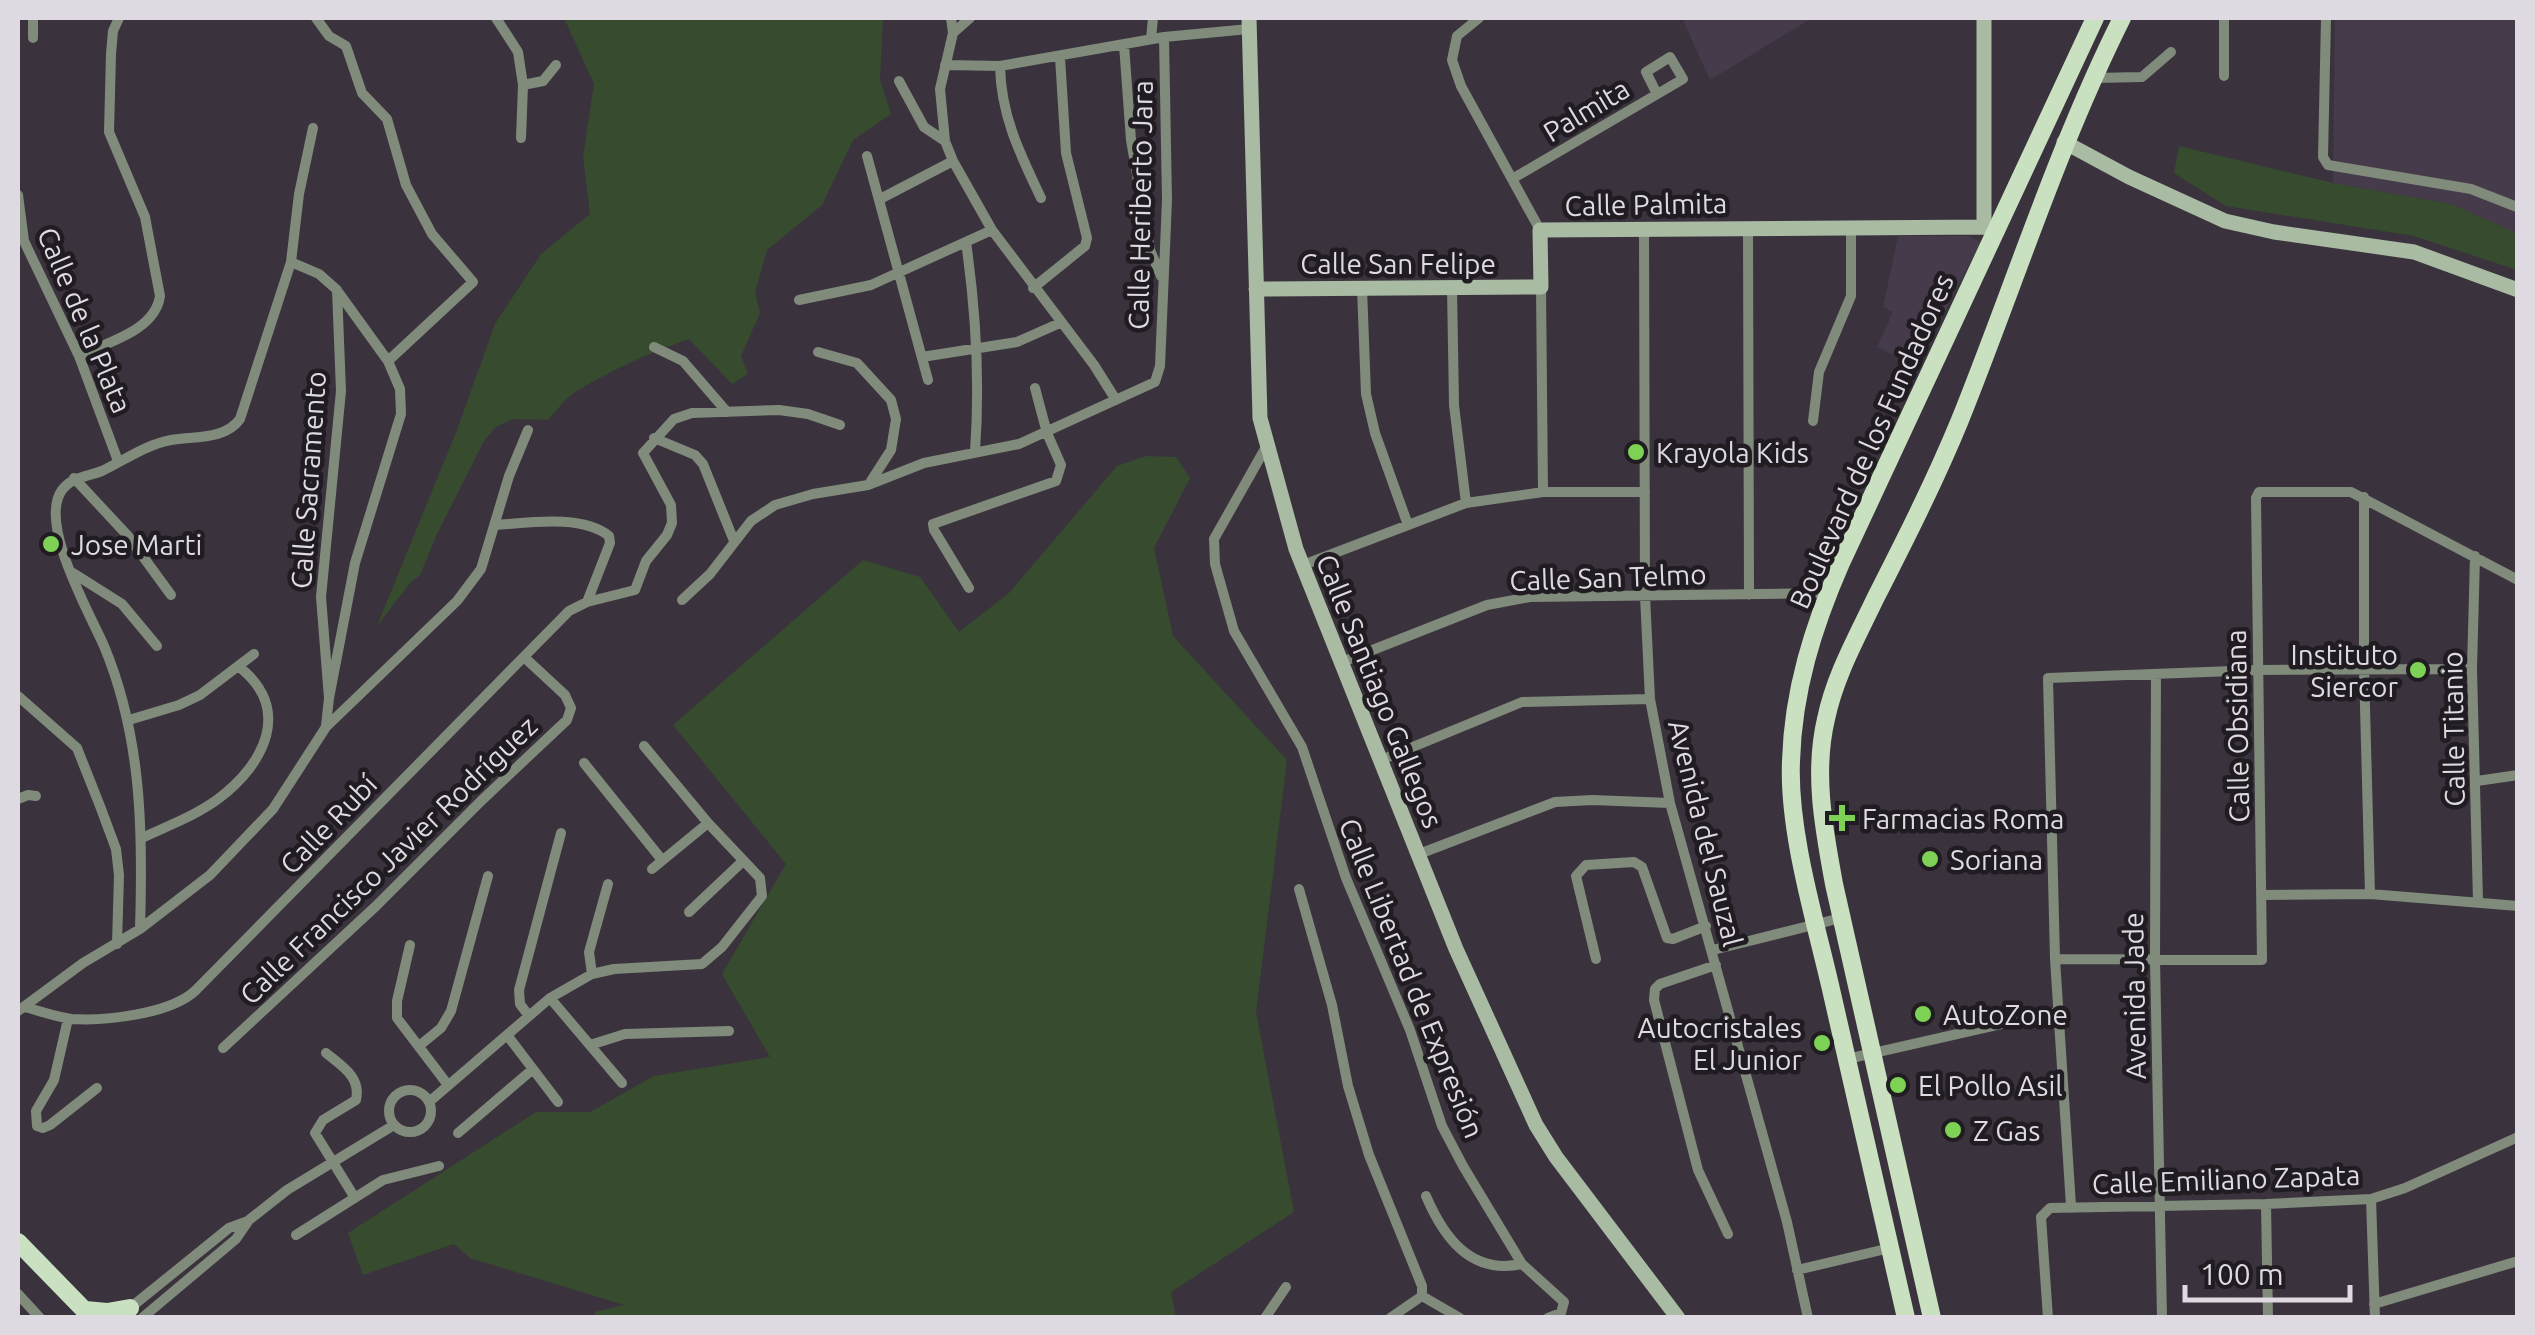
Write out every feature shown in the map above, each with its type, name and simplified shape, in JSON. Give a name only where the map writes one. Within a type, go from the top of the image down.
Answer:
[{"type":"main road","name":"Boulevard de los Fundadores","points":[[1906,1318],[1816,925],[1793,805],[1790,766],[1798,690],[1828,593],[1990,229],[2095,18]]},
{"type":"main road","points":[[1932,1318],[1841,918],[1819,783],[1822,737],[1835,684],[1960,420],[2064,142],[2122,18]]},
{"type":"main road","points":[[2051,111],[2053,124],[2064,142]]},
{"type":"main road","points":[[18,1242],[88,1314],[130,1314]]},
{"type":"street","points":[[33,18],[33,38]]},
{"type":"street","points":[[79,356],[144,325],[158,309],[160,296],[145,217],[109,132],[110,54],[120,18]]},
{"type":"street","points":[[316,18],[329,36],[346,46],[362,93],[387,119],[406,185],[432,234],[473,282],[388,361]]},
{"type":"street","points":[[496,18],[518,52],[523,86],[521,138]]},
{"type":"street","points":[[682,600],[710,574],[750,521],[775,505],[868,485],[924,463],[1020,444],[1116,400],[992,230],[952,160],[945,141],[940,89],[953,33],[951,18]]},
{"type":"street","points":[[953,33],[970,18]]},
{"type":"street","points":[[1151,40],[1153,18]]},
{"type":"street","name":"Calle Palmita","points":[[1479,18],[1458,36],[1452,60],[1460,86],[1540,230],[1851,226],[1990,229]]},
{"type":"street","points":[[1984,18],[1990,229]]},
{"type":"street","points":[[2224,18],[2224,76]]},
{"type":"street","points":[[2326,18],[2323,157],[2328,166],[2471,189],[2517,207]]},
{"type":"street","points":[[946,65],[1000,66],[1249,23]]},
{"type":"street","name":"Calle Santiago Gallegos","points":[[1249,23],[1260,418],[1303,565],[1456,949],[1536,1125],[1556,1158],[1678,1318]]},
{"type":"street","name":"Calle Heriberto Jara","points":[[1116,400],[1155,382],[1159,374],[1167,200],[1164,38]]},
{"type":"street","points":[[1124,45],[1131,140],[1150,250],[1162,277]]},
{"type":"street","points":[[2094,78],[2142,77],[2171,52]]},
{"type":"street","points":[[1033,288],[1087,242],[1066,153],[1060,57]]},
{"type":"street","name":"Palmita","points":[[1512,180],[1683,79],[1670,57],[1646,72],[1657,94]]},
{"type":"street","points":[[523,86],[543,81],[556,65]]},
{"type":"street","points":[[1000,66],[1000,92],[1006,116],[1041,198]]},
{"type":"street","points":[[900,81],[924,127],[945,141]]},
{"type":"street","points":[[140,929],[142,838],[139,783],[129,720],[110,660],[61,545],[54,510],[63,489],[74,478],[96,473],[166,441],[222,434],[234,428],[290,262],[313,128]]},
{"type":"street","points":[[2064,142],[2225,221],[2414,252],[2518,290]]},
{"type":"street","points":[[867,156],[928,380]]},
{"type":"street","points":[[880,198],[952,160]]},
{"type":"street","name":"Calle de la Plata","points":[[18,195],[24,240],[79,356],[118,461]]},
{"type":"street","points":[[1813,421],[1819,372],[1852,296],[1851,226]]},
{"type":"street","points":[[1748,227],[1749,595]]},
{"type":"street","name":"Avenida del Sauzal","points":[[1644,228],[1645,596],[1650,699],[1670,803],[1808,1318]]},
{"type":"street","points":[[799,300],[871,285],[992,230]]},
{"type":"street","points":[[1540,230],[1542,492]]},
{"type":"street","points":[[966,242],[976,350],[975,452]]},
{"type":"street","points":[[290,262],[319,274],[336,289],[388,361],[400,390],[401,414],[355,562],[329,698]]},
{"type":"street","points":[[1362,288],[1366,394],[1375,433],[1408,524]]},
{"type":"street","points":[[1452,288],[1454,405],[1466,503]]},
{"type":"street","name":"Calle San Felipe","points":[[1256,289],[1540,288]]},
{"type":"street","name":"Calle Sacramento","points":[[326,727],[329,698],[321,597],[341,390],[336,289]]},
{"type":"street","points":[[922,357],[1017,342],[1060,323]]},
{"type":"street","points":[[654,347],[683,362],[726,412]]},
{"type":"street","points":[[818,352],[857,362],[891,400],[896,418],[891,450],[868,485]]},
{"type":"street","points":[[969,588],[934,524],[1056,481],[1061,465],[1047,433],[1036,388]]},
{"type":"street","points":[[734,542],[703,464],[695,455],[654,438],[674,419],[692,414],[778,410],[808,414],[840,425]]},
{"type":"street","points":[[21,1009],[83,963],[140,929],[210,875],[274,810],[326,727],[457,601],[481,568],[528,430]]},
{"type":"street","name":"Calle Rubí","points":[[21,1009],[68,1018],[125,1015],[186,1000],[570,611],[587,602],[635,590],[646,560],[668,535],[672,523],[671,505],[643,453],[654,438]]},
{"type":"street","name":"Calle Libertad de Expresión","points":[[1266,447],[1214,540],[1215,564],[1234,631],[1302,747],[1346,878],[1410,1030],[1442,1126],[1522,1264],[1564,1302],[1561,1313],[1548,1318]]},
{"type":"street","points":[[74,478],[128,536],[171,596]]},
{"type":"street","name":"Calle Obsidiana","points":[[2155,960],[2262,960],[2256,498],[2259,492],[2337,489],[2364,497]]},
{"type":"street","points":[[1303,565],[1466,503],[1542,492],[1646,492]]},
{"type":"street","points":[[2370,894],[2364,497],[2518,580]]},
{"type":"street","points":[[495,524],[572,524],[608,536],[610,543],[587,602]]},
{"type":"street","name":"Calle Titanio","points":[[2475,556],[2472,669],[2478,902]]},
{"type":"street","points":[[72,572],[122,604],[157,646]]},
{"type":"street","name":"Calle San Telmo","points":[[1342,662],[1487,605],[1530,598],[1828,593]]},
{"type":"street","points":[[129,720],[200,695],[254,654]]},
{"type":"street","name":"Calle Francisco Javier Rodríguez","points":[[223,1048],[567,720],[571,708],[566,695],[524,656]]},
{"type":"street","points":[[142,838],[219,798],[254,762],[266,741],[266,697],[256,679],[238,666]]},
{"type":"street","points":[[2071,1206],[2054,959],[2048,678],[2258,670],[2472,669]]},
{"type":"street","name":"Avenida Jade","points":[[2156,674],[2155,960],[2162,1318]]},
{"type":"street","points":[[18,696],[77,748],[116,849],[117,944]]},
{"type":"street","points":[[1380,760],[1522,702],[1650,699]]},
{"type":"street","points":[[428,1102],[550,998],[592,974],[702,964],[722,947],[762,896],[760,878],[644,746]]},
{"type":"street","points":[[584,764],[662,860]]},
{"type":"street","points":[[2476,781],[2518,776]]},
{"type":"street","points":[[18,799],[36,796]]},
{"type":"street","points":[[1418,854],[1555,802],[1670,803]]},
{"type":"street","points":[[652,869],[708,823]]},
{"type":"street","points":[[529,1016],[520,1004],[519,990],[561,832]]},
{"type":"street","points":[[689,912],[743,861]]},
{"type":"street","points":[[1596,959],[1576,876],[1586,865],[1634,862],[1642,867],[1667,938],[1674,939],[1706,926]]},
{"type":"street","points":[[419,1046],[441,1028],[450,1010],[488,876]]},
{"type":"street","points":[[592,974],[592,935],[608,884]]},
{"type":"street","points":[[1299,889],[1332,1005],[1348,1086],[1369,1154],[1422,1286],[1422,1296]]},
{"type":"street","points":[[2262,895],[2370,894],[2518,906]]},
{"type":"street","points":[[1712,950],[1841,918]]},
{"type":"street","points":[[410,946],[397,1001],[397,1018],[448,1085]]},
{"type":"street","points":[[2054,959],[2155,960]]},
{"type":"street","points":[[1716,965],[1660,984],[1654,1000],[1698,1170],[1728,1234]]},
{"type":"street","points":[[550,998],[622,1083]]},
{"type":"street","points":[[1847,1059],[2059,1011]]},
{"type":"street","points":[[68,1018],[54,1080],[36,1111],[37,1126],[50,1125],[97,1088]]},
{"type":"street","points":[[590,1045],[624,1034],[730,1031]]},
{"type":"street","points":[[506,1035],[558,1102]]},
{"type":"street","points":[[326,1053],[356,1081],[358,1090],[356,1100],[317,1125],[316,1133],[355,1198]]},
{"type":"street","points":[[458,1133],[533,1070]]},
{"type":"street","points":[[415,1091],[428,1102],[429,1119],[422,1128],[404,1132],[394,1126],[389,1109],[398,1094],[415,1091]]},
{"type":"street","points":[[130,1314],[229,1228],[249,1220],[331,1161],[394,1126]]},
{"type":"street","name":"Calle Emiliano Zapata","points":[[2048,1318],[2042,1218],[2045,1211],[2071,1206],[2371,1199],[2405,1188],[2518,1137]]},
{"type":"street","points":[[296,1235],[384,1180],[439,1166]]},
{"type":"street","points":[[1426,1196],[1440,1227],[1456,1245],[1494,1267],[1522,1264]]},
{"type":"street","points":[[2371,1199],[2374,1318]]},
{"type":"street","points":[[2266,1204],[2268,1318]]},
{"type":"street","points":[[130,1314],[197,1272],[236,1239],[249,1220]]},
{"type":"street","points":[[1798,1270],[1890,1248]]},
{"type":"street","points":[[2374,1304],[2518,1261]]},
{"type":"street","points":[[188,1262],[197,1272]]},
{"type":"street","points":[[1265,1318],[1286,1287]]},
{"type":"street","points":[[18,1294],[40,1318]]},
{"type":"street","points":[[1390,1318],[1422,1296]]},
{"type":"street","points":[[1422,1296],[1460,1318]]},
{"type":"shaded area","points":[[1682,18],[1812,18],[1710,80]]},
{"type":"shaded area","points":[[2335,18],[2517,18],[2517,233],[2451,204],[2333,183]]},
{"type":"shaded area","points":[[1898,236],[1968,236],[1981,242],[1916,366],[1877,347],[1893,312],[1883,307]]},
{"type":"green space","points":[[564,18],[883,18],[880,80],[891,114],[853,140],[822,205],[767,250],[755,292],[760,313],[741,356],[748,374],[732,384],[689,339],[630,362],[589,384],[571,395],[548,420],[513,419],[496,427],[484,441],[420,575],[377,626],[457,430],[495,324],[541,254],[590,214],[583,157],[594,84]]},
{"type":"green space","points":[[2179,146],[2333,183],[2451,204],[2517,233],[2517,270],[2414,236],[2226,206],[2174,173]]},
{"type":"green space","points":[[1146,456],[1176,457],[1190,478],[1154,548],[1173,636],[1287,760],[1256,1012],[1294,1212],[1171,1292],[1176,1318],[595,1317],[595,1312],[624,1305],[470,1258],[454,1244],[363,1275],[348,1233],[536,1112],[590,1112],[654,1076],[770,1057],[722,974],[786,864],[673,725],[863,560],[920,577],[959,632],[1009,593],[1117,466]]},
{"type":"place","name":"Krayola Kids","points":[[1636,452]]},
{"type":"place","name":"Jose Marti","points":[[51,544]]},
{"type":"place","name":"Instituto Siercor","points":[[2418,670]]},
{"type":"place","name":"Farmacias Roma","points":[[1842,818]]},
{"type":"place","name":"Soriana","points":[[1930,859]]},
{"type":"place","name":"AutoZone","points":[[1923,1014]]},
{"type":"place","name":"Autocristales El Junior","points":[[1822,1043]]},
{"type":"place","name":"El Pollo Asil","points":[[1898,1085]]},
{"type":"place","name":"Z Gas","points":[[1953,1130]]}]
